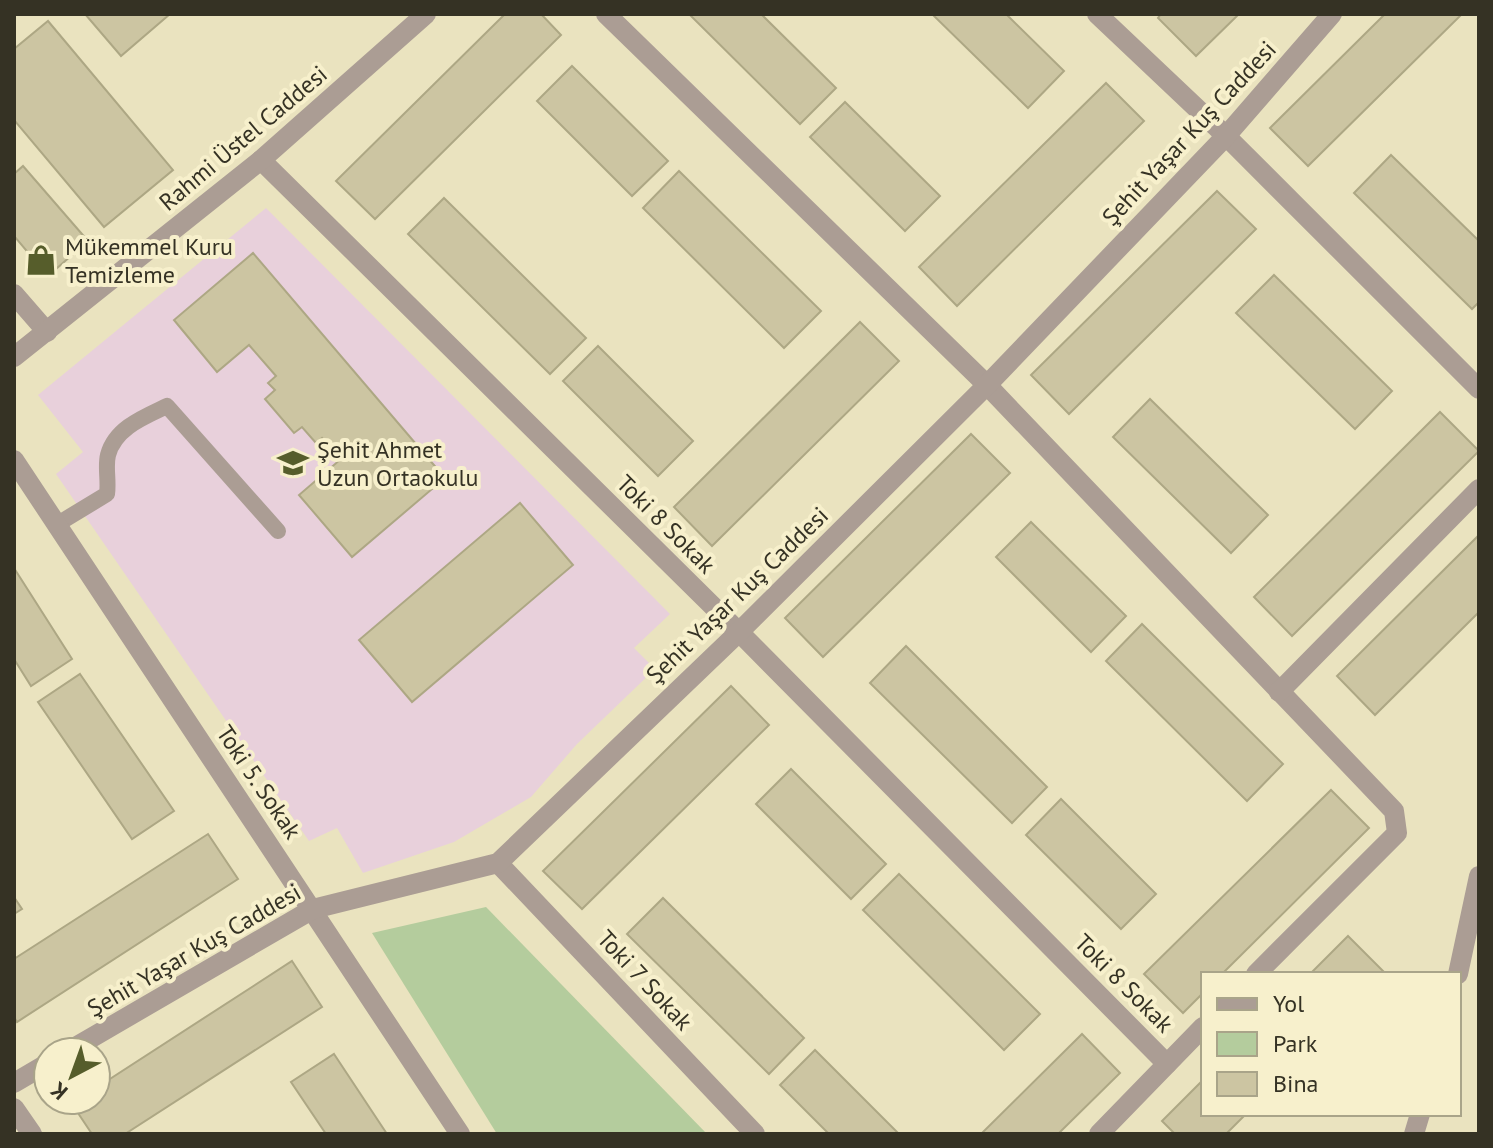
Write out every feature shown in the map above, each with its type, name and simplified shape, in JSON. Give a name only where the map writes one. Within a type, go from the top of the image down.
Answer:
[{"type":"street","name":"Rahmi Üstel Caddesi","points":[[14,357],[261,160],[426,14]]},
{"type":"street","points":[[606,14],[987,385],[1394,811],[1397,833],[1258,972]]},
{"type":"street","points":[[1097,14],[1226,136],[1479,389]]},
{"type":"street","name":"Şehit Yaşar Kuş Caddesi","points":[[95,1036],[313,909],[498,863],[739,632],[987,385],[1226,136],[1332,14]]},
{"type":"street","name":"Toki 8 Sokak","points":[[261,160],[739,632],[1167,1064]]},
{"type":"street","points":[[14,294],[47,332]]},
{"type":"street","name":"Toki 5. Sokak","points":[[14,460],[460,1134]]},
{"type":"street","points":[[1279,692],[1479,489]]},
{"type":"street","name":"Toki 7 Sokak","points":[[498,863],[755,1134]]},
{"type":"street","points":[[1458,972],[1479,876]]},
{"type":"street","points":[[1099,1134],[1201,1029]]},
{"type":"street","points":[[14,1083],[32,1072]]},
{"type":"street","points":[[14,1108],[32,1134]]},
{"type":"lane","points":[[56,525],[107,494],[110,478],[107,458],[114,439],[135,422],[167,406],[278,531]]},
{"type":"shaded area","name":"Şehit Ahmet Uzun Ortaokulu","points":[[266,208],[670,614],[634,648],[655,669],[577,744],[531,797],[454,842],[363,873],[337,828],[309,841],[56,474],[83,452],[38,395]]},
{"type":"green space","points":[[486,907],[707,1134],[497,1134],[372,933]]},
{"type":"building","points":[[85,14],[170,14],[121,56]]},
{"type":"building","points":[[505,14],[541,14],[561,35],[375,219],[336,181]]},
{"type":"building","points":[[689,14],[761,14],[836,88],[800,124]]},
{"type":"building","points":[[932,14],[1006,14],[1064,71],[1028,108]]},
{"type":"building","points":[[1161,14],[1239,14],[1196,56],[1158,18]]},
{"type":"building","points":[[1385,14],[1462,14],[1308,166],[1270,128]]},
{"type":"building","points":[[48,21],[173,170],[104,227],[14,120],[14,49]]},
{"type":"building","points":[[572,66],[668,161],[632,196],[537,101]]},
{"type":"building","points":[[1106,83],[1144,121],[957,306],[919,267]]},
{"type":"building","points":[[845,102],[940,196],[905,231],[810,137]]},
{"type":"building","points":[[1391,155],[1479,241],[1479,302],[1472,309],[1354,193]]},
{"type":"building","points":[[23,166],[88,241],[48,276],[14,236],[14,174]]},
{"type":"building","points":[[679,171],[821,311],[784,348],[643,208]]},
{"type":"building","points":[[1217,191],[1256,229],[1069,414],[1031,375]]},
{"type":"building","points":[[444,198],[586,338],[550,374],[408,234]]},
{"type":"building","points":[[253,253],[445,478],[352,557],[299,495],[341,459],[322,438],[316,443],[302,427],[294,433],[265,399],[275,390],[268,383],[276,376],[249,345],[217,372],[174,320]]},
{"type":"building","points":[[1274,275],[1392,391],[1355,429],[1236,313]]},
{"type":"building","points":[[860,322],[899,361],[712,546],[674,507]]},
{"type":"building","points":[[598,346],[693,441],[658,476],[563,381]]},
{"type":"building","points":[[1150,399],[1268,515],[1231,553],[1113,437]]},
{"type":"building","points":[[1440,412],[1479,451],[1292,636],[1254,597]]},
{"type":"building","points":[[971,434],[1010,473],[823,657],[785,618]]},
{"type":"building","points":[[520,503],[573,565],[412,702],[359,640]]},
{"type":"building","points":[[1031,522],[1126,616],[1091,652],[996,557]]},
{"type":"building","points":[[1479,535],[1479,612],[1375,715],[1337,676]]},
{"type":"building","points":[[14,568],[72,659],[31,686],[14,659]]},
{"type":"building","points":[[1142,624],[1283,764],[1247,801],[1106,661]]},
{"type":"building","points":[[906,646],[1047,787],[1012,823],[870,683]]},
{"type":"building","points":[[80,674],[174,811],[132,839],[38,702]]},
{"type":"building","points":[[731,686],[769,725],[582,909],[543,871]]},
{"type":"building","points":[[791,769],[886,864],[851,899],[756,804]]},
{"type":"building","points":[[1331,790],[1369,828],[1224,972],[1201,972],[1201,995],[1183,1013],[1144,974]]},
{"type":"building","points":[[1061,799],[1156,894],[1121,929],[1026,835]]},
{"type":"building","points":[[208,834],[238,879],[17,1022],[14,1017],[14,959]]},
{"type":"building","points":[[899,874],[1040,1014],[1004,1050],[863,910]]},
{"type":"building","points":[[14,897],[22,909],[14,914]]},
{"type":"building","points":[[663,898],[804,1038],[769,1074],[627,934]]},
{"type":"building","points":[[1348,936],[1384,972],[1312,972]]},
{"type":"building","points":[[292,961],[322,1007],[125,1134],[92,1134],[80,1116],[112,1116],[112,1078]]},
{"type":"building","points":[[1082,1034],[1120,1073],[1058,1134],[981,1134]]},
{"type":"building","points":[[815,1050],[899,1134],[829,1134],[780,1085]]},
{"type":"building","points":[[334,1054],[387,1134],[326,1134],[291,1082]]},
{"type":"building","points":[[1201,1082],[1201,1116],[1244,1116],[1226,1134],[1175,1134],[1162,1121]]},
{"type":"place","name":"Mükemmel Kuru Temizleme","points":[[41,260]]},
{"type":"place","name":"Şehit Ahmet Uzun Ortaokulu","points":[[293,463]]}]
